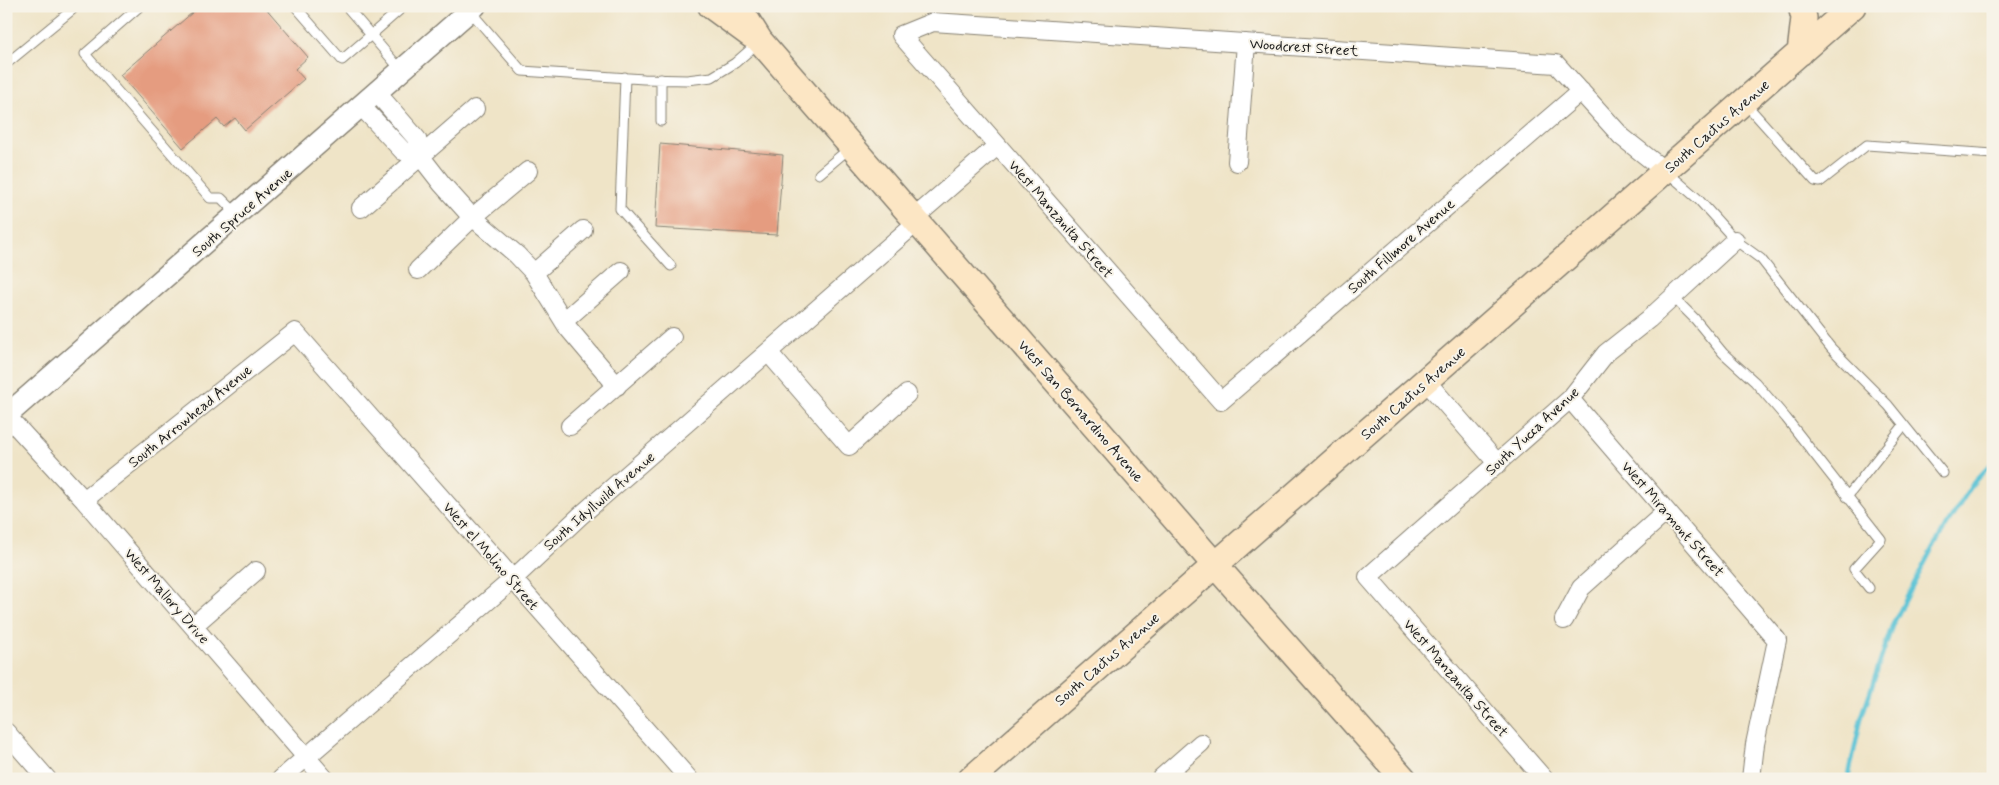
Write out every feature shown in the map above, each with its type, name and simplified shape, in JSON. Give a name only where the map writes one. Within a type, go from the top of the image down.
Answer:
[{"type":"main road","name":"West San Bernardino Avenue","points":[[711,6],[760,41]]},
{"type":"main road","name":"West San Bernardino Avenue","points":[[738,6],[760,41],[1215,565],[1404,779]]},
{"type":"main road","points":[[1800,53],[1804,18],[1801,6]]},
{"type":"main road","name":"South Cactus Avenue","points":[[971,779],[1853,6]]},
{"type":"street","name":"South Spruce Avenue","points":[[6,416],[473,9]]},
{"type":"street","name":"Woodcrest Street","points":[[901,35],[933,22],[1556,64],[1622,137],[1665,170]]},
{"type":"street","name":"West Manzanita Street","points":[[901,35],[1221,402]]},
{"type":"street","points":[[1237,162],[1246,43]]},
{"type":"street","name":"South Fillmore Avenue","points":[[1221,402],[1581,91]]},
{"type":"street","points":[[369,100],[417,138],[421,157],[442,184],[473,217],[517,255],[534,273],[564,321],[617,386]]},
{"type":"street","points":[[361,208],[475,109]]},
{"type":"street","name":"South Idyllwild Avenue","points":[[281,779],[512,580],[580,516],[768,352],[997,146]]},
{"type":"street","points":[[418,270],[473,217],[528,171]]},
{"type":"street","points":[[534,273],[584,230]]},
{"type":"street","name":"South Yucca Avenue","points":[[1368,576],[1570,399],[1606,353],[1649,319],[1735,240]]},
{"type":"street","points":[[564,321],[620,271]]},
{"type":"street","name":"South Arrowhead Avenue","points":[[84,500],[295,332]]},
{"type":"street","name":"West el Molino Street","points":[[295,332],[689,779]]},
{"type":"street","points":[[570,426],[672,337]]},
{"type":"street","points":[[768,352],[849,446],[907,394]]},
{"type":"street","points":[[1426,382],[1498,464]]},
{"type":"street","name":"West Miramont Street","points":[[1570,399],[1777,640],[1755,744],[1751,779]]},
{"type":"street","name":"West Mallory Drive","points":[[6,416],[84,500],[325,779]]},
{"type":"street","points":[[1564,620],[1582,588],[1666,512]]},
{"type":"street","points":[[193,626],[256,571]]},
{"type":"street","name":"West Manzanita Street","points":[[1368,576],[1544,779]]},
{"type":"street","points":[[6,732],[47,779]]},
{"type":"street","points":[[1160,779],[1201,743]]},
{"type":"lane","points":[[6,64],[72,10],[69,6]]},
{"type":"lane","points":[[140,6],[85,54],[210,198],[222,198],[238,215]]},
{"type":"lane","points":[[295,6],[342,60],[404,6]]},
{"type":"lane","points":[[346,6],[402,71]]},
{"type":"lane","points":[[473,9],[522,71],[687,80],[712,77],[735,63],[760,41]]},
{"type":"lane","points":[[625,78],[620,209],[671,266]]},
{"type":"lane","points":[[661,79],[661,121]]},
{"type":"lane","points":[[1744,102],[1815,180],[1820,182],[1867,145],[1993,154]]},
{"type":"lane","points":[[819,174],[852,147]]},
{"type":"lane","points":[[1665,170],[1698,199],[1735,240],[1761,259],[1831,348],[1888,405],[1943,473]]},
{"type":"lane","points":[[1673,297],[1724,353],[1755,382],[1780,411],[1881,539],[1854,569],[1869,588]]},
{"type":"lane","points":[[1847,497],[1904,425]]},
{"type":"building","points":[[200,6],[264,6],[308,57],[295,69],[304,79],[245,130],[235,118],[224,127],[217,119],[183,148],[120,75]]},
{"type":"building","points":[[660,144],[783,155],[777,235],[655,228]]},
{"type":"waterway","points":[[1848,779],[1861,719],[1892,626],[1933,547],[1974,482],[1993,462]]}]
